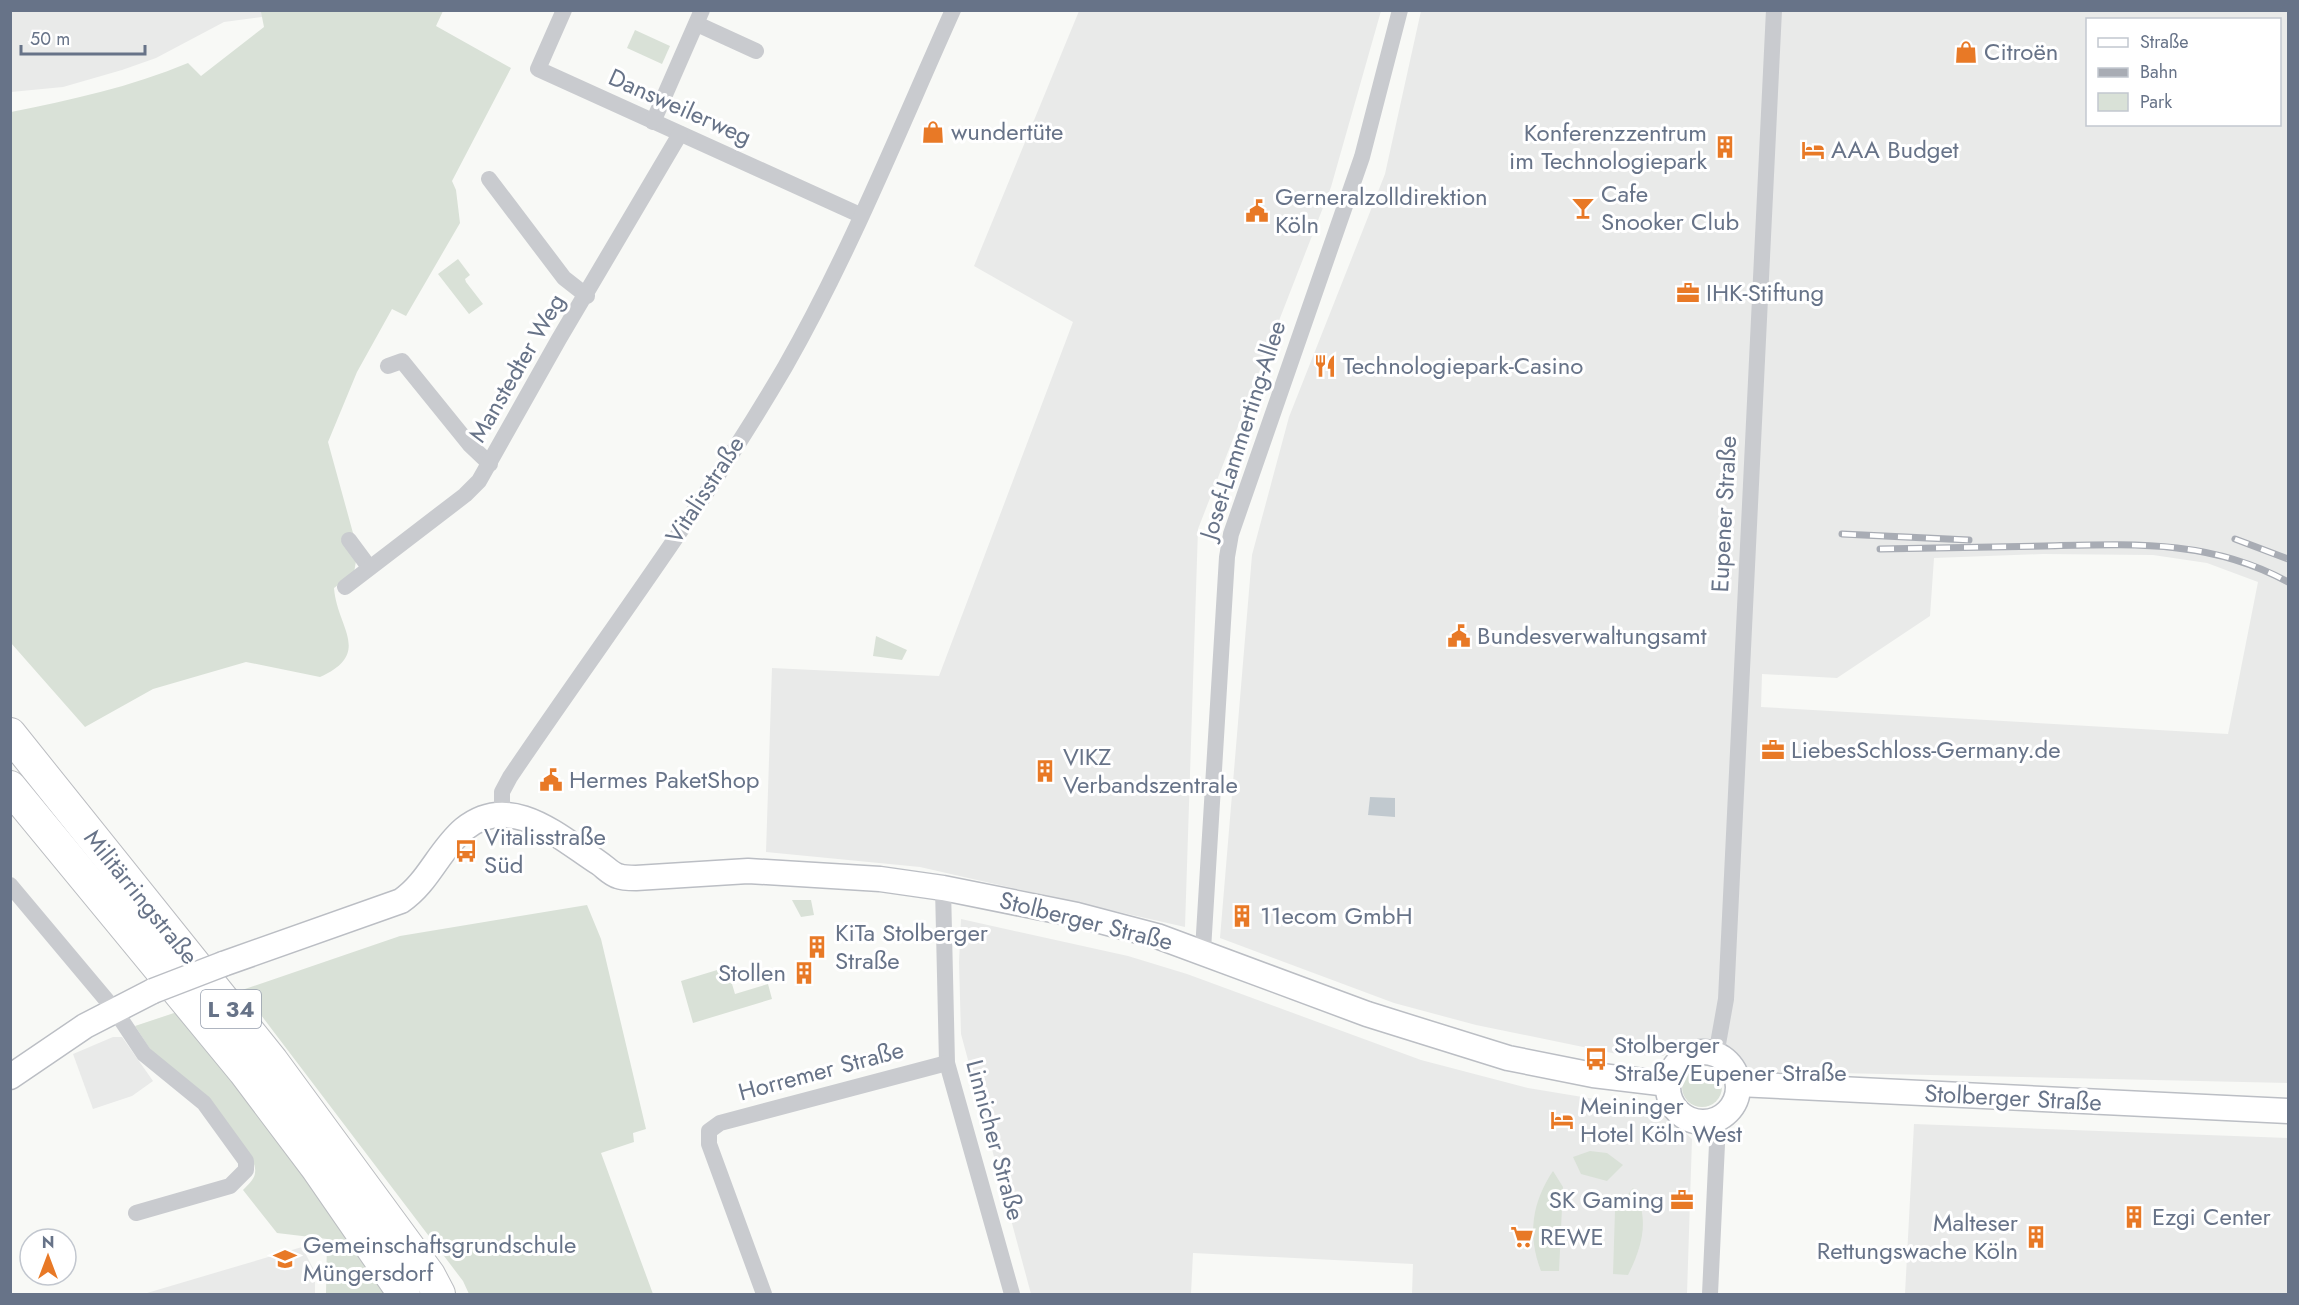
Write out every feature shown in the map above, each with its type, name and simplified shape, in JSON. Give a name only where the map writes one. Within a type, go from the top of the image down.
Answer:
[{"type":"highway","name":"Militärringstraße","points":[[10,734],[272,1061],[429,1275],[439,1294]]},
{"type":"highway","name":"Militärringstraße","points":[[10,787],[244,1071],[317,1168],[404,1294]]},
{"type":"street","name":"Dansweilerweg","points":[[564,10],[538,69],[860,215]]},
{"type":"street","name":"Vitalisstraße","points":[[502,814],[502,792],[510,777],[690,515],[784,368],[822,297],[953,10]]},
{"type":"street","name":"Josef-Lammerting-Allee","points":[[1203,950],[1227,557],[1231,534],[1362,157],[1400,10]]},
{"type":"street","name":"Eupener Straße","points":[[1716,1055],[1726,999],[1774,10]]},
{"type":"street","points":[[653,122],[699,17],[756,51]]},
{"type":"street","name":"Manstedter Weg","points":[[345,587],[479,482],[559,339],[587,296],[680,134]]},
{"type":"street","name":"Manstedter Weg","points":[[489,179],[535,243],[568,283],[587,296]]},
{"type":"street","name":"Manstedter Weg","points":[[388,366],[402,361],[490,464]]},
{"type":"street","points":[[349,540],[369,567]]},
{"type":"street","points":[[10,1077],[40,1055],[114,1009],[153,991],[403,900],[419,885],[444,851],[465,829],[479,820],[502,814]]},
{"type":"street","name":"Stolberger Straße","points":[[502,814],[528,818],[618,876],[636,878],[695,872],[758,871],[880,879],[943,888],[1088,918],[1203,950],[1367,1014],[1508,1058],[1593,1075],[1668,1084]]},
{"type":"street","points":[[10,885],[114,1009],[144,1054],[204,1103],[246,1161],[246,1170],[230,1186],[136,1213]]},
{"type":"street","name":"Linnicher Straße","points":[[943,888],[947,1063],[1012,1294]]},
{"type":"street","points":[[1704,1052],[1726,1061],[1735,1073],[1738,1084],[1736,1099],[1731,1109],[1714,1119],[1698,1121],[1680,1114],[1670,1098],[1668,1084],[1672,1072],[1685,1058],[1704,1052]]},
{"type":"street","name":"Horremer Straße","points":[[764,1294],[710,1144],[710,1131],[720,1123],[947,1063]]},
{"type":"street","name":"Stolberger Straße","points":[[1738,1084],[2289,1111]]},
{"type":"street","points":[[1710,1294],[1717,1144],[1714,1119]]},
{"type":"shaded area","points":[[10,11],[270,11],[262,17],[224,22],[156,58],[122,70],[63,87],[11,92]]},
{"type":"shaded area","points":[[1079,11],[1381,11],[1331,187],[1198,529],[1185,927],[920,867],[766,852],[772,668],[939,676],[1073,322],[974,266]]},
{"type":"shaded area","points":[[1421,11],[2288,11],[2288,1083],[1747,1071],[1712,1042],[1687,1039],[1663,1056],[1617,1054],[1476,1025],[1394,1003],[1220,938],[1252,555],[1289,417],[1385,174]],"holes":[[[2043,554],[2153,555],[2207,563],[2258,582],[2228,734],[1761,707],[1762,674],[1837,678],[1930,616],[1934,558]]]},
{"type":"shaded area","points":[[1370,797],[1395,798],[1395,817],[1368,815]]},
{"type":"shaded area","points":[[961,919],[1128,956],[1187,974],[1421,1060],[1528,1088],[1661,1110],[1692,1139],[1687,1294],[1412,1294],[1413,1264],[1193,1253],[1191,1294],[1031,1294],[961,1034],[959,962]]},
{"type":"shaded area","points":[[113,1037],[122,1037],[153,1081],[132,1096],[93,1109],[73,1054]]},
{"type":"shaded area","points":[[1914,1124],[2288,1138],[2288,1294],[1905,1294]]},
{"type":"shaded area","name":"Gemeinschaftsgrundschule Müngersdorf","points":[[302,1247],[315,1272],[315,1294],[127,1294],[147,1293]]},
{"type":"green space","points":[[443,11],[436,26],[511,68],[452,181],[456,190],[460,223],[406,316],[392,309],[357,372],[328,442],[353,533],[342,541],[356,561],[354,573],[334,588],[336,602],[348,638],[349,649],[345,659],[336,668],[320,677],[246,662],[153,689],[85,727],[11,643],[11,112],[123,86],[188,63],[201,76],[264,27],[261,12]]},
{"type":"green space","points":[[635,30],[670,46],[662,64],[627,48]]},
{"type":"green space","points":[[458,259],[470,275],[465,279],[466,282],[483,304],[469,314],[438,274]]},
{"type":"green space","points":[[876,636],[907,650],[902,660],[873,656]]},
{"type":"green space","points":[[792,900],[811,900],[814,915],[801,917]]},
{"type":"green space","points":[[587,905],[601,939],[646,1129],[633,1133],[634,1142],[601,1153],[653,1294],[469,1294],[463,1281],[242,990],[400,936]]},
{"type":"green space","points":[[727,967],[735,994],[768,984],[772,999],[693,1023],[681,981]]},
{"type":"green space","points":[[180,1011],[266,1120],[389,1294],[326,1294],[327,1239],[277,1233],[243,1190],[254,1176],[255,1169],[252,1159],[150,1049],[135,1026]]},
{"type":"green space","points":[[1702,1067],[1716,1073],[1722,1087],[1716,1101],[1702,1107],[1688,1101],[1682,1087],[1688,1073]]},
{"type":"green space","points":[[1590,1151],[1607,1153],[1623,1165],[1607,1181],[1581,1174],[1573,1157]]},
{"type":"green space","points":[[1553,1171],[1563,1187],[1559,1271],[1541,1271],[1534,1245],[1534,1219],[1540,1195]]},
{"type":"green space","points":[[1633,1188],[1642,1210],[1641,1242],[1628,1275],[1613,1274],[1615,1211]]},
{"type":"railway","points":[[1842,534],[1969,540]]},
{"type":"railway","points":[[2235,539],[2288,559]]},
{"type":"railway","points":[[1880,549],[2108,545],[2169,547],[2229,558],[2259,568],[2288,582]]},
{"type":"place","name":"Citroën","points":[[1966,52]]},
{"type":"place","name":"wundertüte","points":[[933,132]]},
{"type":"place","name":"Konferenzzentrum im Technologiepark","points":[[1725,147]]},
{"type":"place","name":"AAA Budget","points":[[1813,150]]},
{"type":"place","name":"Cafe Snooker Club","points":[[1583,208]]},
{"type":"place","name":"Gerneralzolldirektion Köln","points":[[1257,211]]},
{"type":"place","name":"IHK-Stiftung","points":[[1688,293]]},
{"type":"place","name":"Technologiepark-Casino","points":[[1325,366]]},
{"type":"place","name":"Bundesverwaltungsamt","points":[[1459,636]]},
{"type":"place","name":"LiebesSchloss-Germany.de","points":[[1773,750]]},
{"type":"place","name":"VIKZ Verbandszentrale","points":[[1045,771]]},
{"type":"place","name":"Hermes PaketShop","points":[[551,780]]},
{"type":"place","name":"Vitalisstraße Süd","points":[[466,851]]},
{"type":"place","name":"11ecom GmbH","points":[[1242,916]]},
{"type":"place","name":"KiTa Stolberger Straße","points":[[817,947]]},
{"type":"place","name":"Stollen","points":[[804,973]]},
{"type":"place","name":"Stolberger Straße/Eupener Straße","points":[[1596,1059]]},
{"type":"place","name":"Meininger Hotel Köln West","points":[[1562,1120]]},
{"type":"place","name":"SK Gaming","points":[[1682,1200]]},
{"type":"place","name":"Ezgi Center","points":[[2134,1217]]},
{"type":"place","name":"REWE","points":[[1522,1237]]},
{"type":"place","name":"Malteser Rettungswache Köln","points":[[2036,1237]]},
{"type":"place","name":"Gemeinschaftsgrundschule Müngersdorf","points":[[285,1259]]}]
